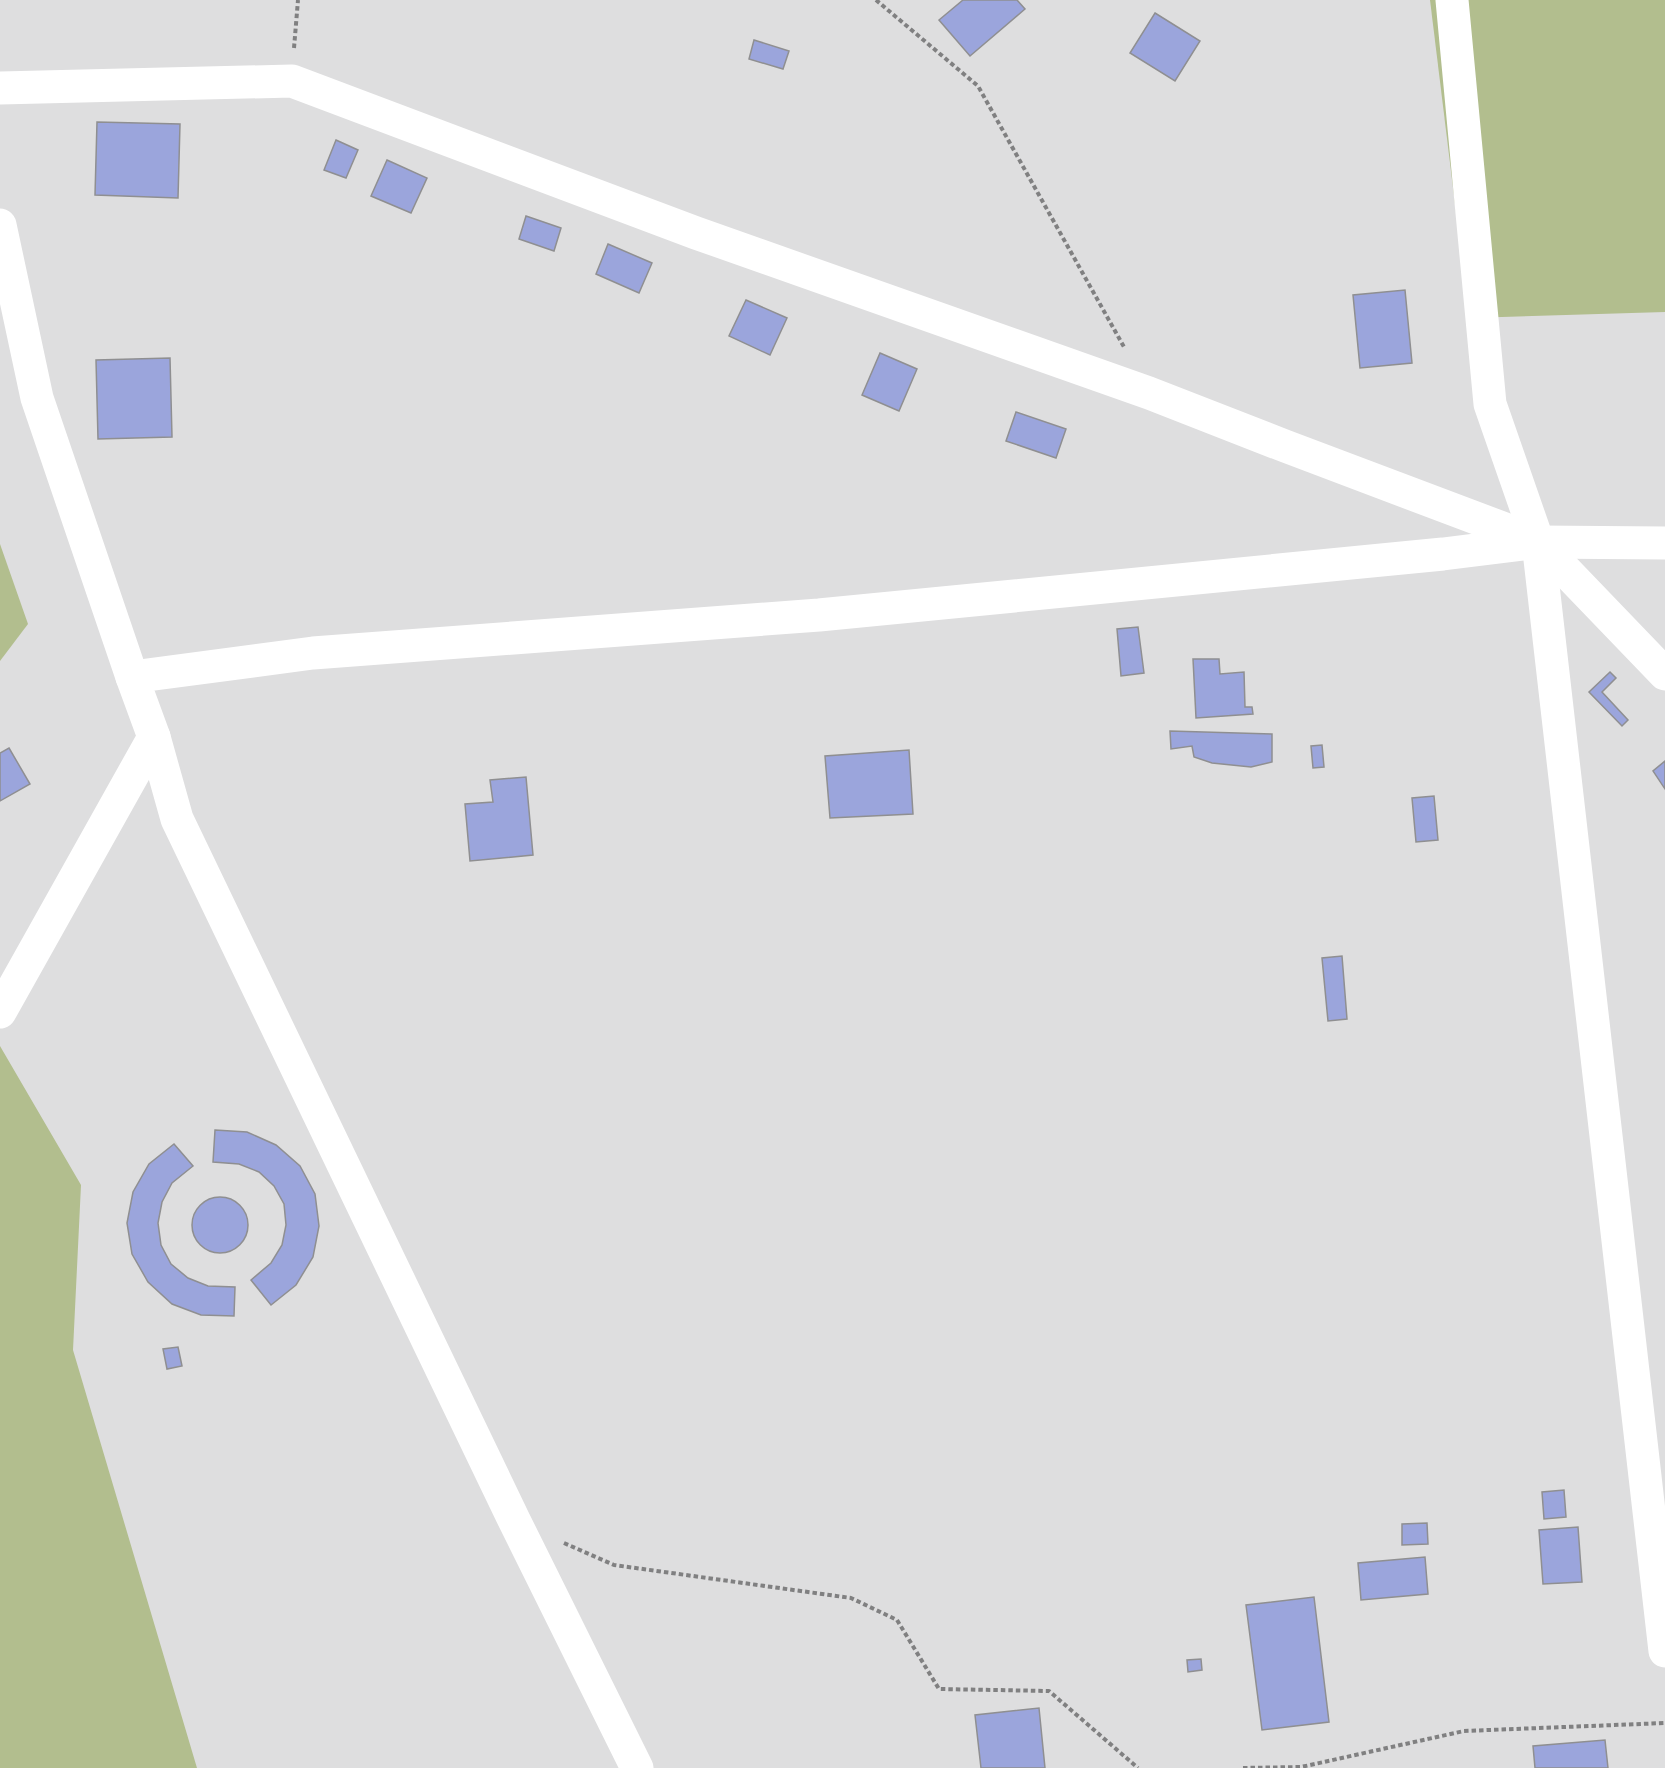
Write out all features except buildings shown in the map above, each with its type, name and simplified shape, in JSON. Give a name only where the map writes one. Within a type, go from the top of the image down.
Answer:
[{"type":"street","points":[[1452,0],[1490,404],[1538,542],[1661,1577],[1665,1651]]},
{"type":"street","points":[[0,88],[292,81],[696,233],[1149,393],[1538,542],[1665,674]]},
{"type":"street","points":[[0,225],[37,398],[154,737],[177,819],[509,1510],[636,1768]]},
{"type":"street","points":[[132,677],[312,653],[830,614],[1443,554],[1538,542],[1665,543]]},
{"type":"street","points":[[0,1012],[154,737]]},
{"type":"path","points":[[292,81],[298,0]]},
{"type":"path","points":[[876,0],[978,86],[1149,393]]},
{"type":"path","points":[[564,1543],[614,1565],[850,1598],[897,1620],[939,1689],[1049,1691],[1138,1768]]},
{"type":"path","points":[[1243,1768],[1301,1767],[1464,1731],[1665,1723]]},
{"type":"green space","points":[[1430,0],[1665,0],[1665,312],[1469,318]]},
{"type":"green space","points":[[0,544],[28,624],[0,661]]},
{"type":"green space","points":[[0,1046],[81,1185],[73,1350],[197,1768],[0,1768]]}]
